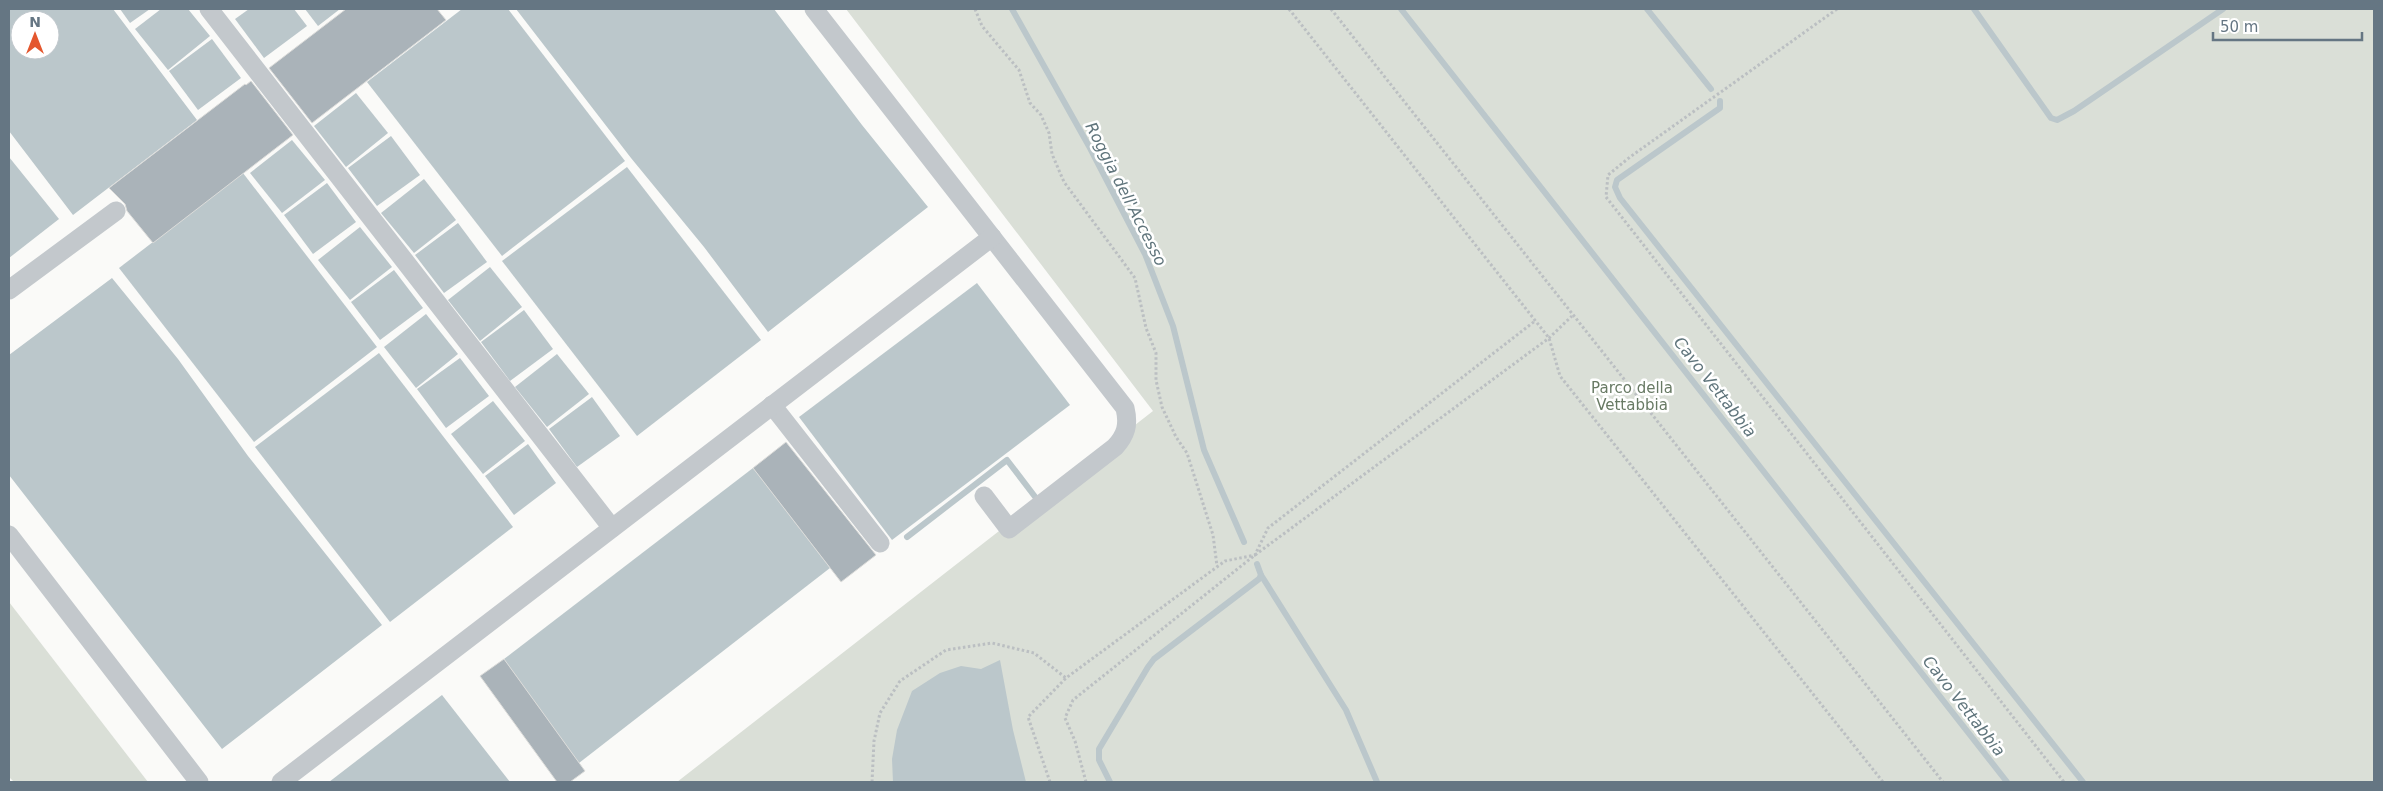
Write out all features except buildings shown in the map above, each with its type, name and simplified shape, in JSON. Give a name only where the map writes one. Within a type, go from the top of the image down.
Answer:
[{"type":"lane","points":[[209,9],[612,528]]},
{"type":"lane","points":[[814,9],[1125,408],[1127,426],[1124,438],[1009,529],[984,496]]},
{"type":"lane","points":[[9,290],[116,211]]},
{"type":"lane","points":[[281,782],[992,237]]},
{"type":"lane","points":[[772,405],[880,543]]},
{"type":"lane","points":[[9,535],[199,782]]},
{"type":"path","points":[[975,9],[982,26],[1019,70],[1030,103],[1041,115],[1049,132],[1052,154],[1064,182],[1135,278],[1146,328],[1156,353],[1156,380],[1162,407],[1176,437],[1187,453],[1213,535],[1217,566]]},
{"type":"path","points":[[1289,9],[1548,338],[1560,376],[1882,782]]},
{"type":"path","points":[[1331,9],[1942,782]]},
{"type":"path","points":[[1837,9],[1630,157],[1608,175],[1606,197],[2064,782]]},
{"type":"path","points":[[1086,782],[1075,741],[1065,718],[1074,700],[1254,555],[1548,338],[1572,316]]},
{"type":"path","points":[[1254,555],[1268,528],[1535,321]]},
{"type":"path","points":[[1050,782],[1028,717],[1066,678],[1225,560],[1254,555]]},
{"type":"path","points":[[872,782],[874,741],[880,713],[900,681],[946,650],[992,643],[1034,653],[1066,678]]},
{"type":"green space","name":"Parco della Vettabbia","points":[[846,9],[2374,9],[2374,782],[677,782],[1153,411]]},
{"type":"green space","points":[[9,602],[148,782],[14,782],[9,777]]},
{"type":"shaded area","points":[[9,9],[113,9],[197,120],[73,215],[9,131]]},
{"type":"shaded area","points":[[120,9],[150,9],[130,23]]},
{"type":"shaded area","points":[[161,9],[188,9],[210,36],[168,70],[135,29]]},
{"type":"shaded area","points":[[249,9],[294,9],[307,26],[264,58],[235,19]]},
{"type":"shaded area","points":[[305,9],[340,9],[318,26]]},
{"type":"shaded area","points":[[462,9],[508,9],[625,161],[502,256],[367,82]]},
{"type":"shaded area","points":[[516,9],[774,9],[862,125],[928,207],[768,332],[704,247],[631,158]]},
{"type":"shaded area","points":[[212,39],[241,78],[198,110],[169,71]]},
{"type":"shaded area","points":[[356,93],[388,133],[346,167],[314,126]]},
{"type":"shaded area","points":[[391,136],[420,175],[377,206],[348,168]]},
{"type":"shaded area","points":[[292,140],[325,180],[282,213],[250,173]]},
{"type":"shaded area","points":[[9,157],[59,219],[9,258]]},
{"type":"shaded area","points":[[627,167],[761,340],[637,436],[502,261]]},
{"type":"shaded area","points":[[243,173],[377,347],[254,442],[119,268]]},
{"type":"shaded area","points":[[424,179],[456,220],[414,253],[381,213]]},
{"type":"shaded area","points":[[327,183],[356,222],[313,254],[284,215]]},
{"type":"shaded area","points":[[458,223],[487,262],[444,293],[415,255]]},
{"type":"shaded area","points":[[360,227],[392,267],[350,300],[318,260]]},
{"type":"shaded area","points":[[490,267],[522,307],[480,341],[448,300]]},
{"type":"shaded area","points":[[394,270],[423,308],[380,340],[351,302]]},
{"type":"shaded area","points":[[112,278],[178,359],[248,456],[382,625],[222,749],[9,475],[9,355]]},
{"type":"shaded area","points":[[977,283],[1070,405],[892,540],[799,417]]},
{"type":"shaded area","points":[[524,310],[553,349],[510,381],[481,342]]},
{"type":"shaded area","points":[[426,314],[458,354],[416,388],[384,347]]},
{"type":"shaded area","points":[[379,353],[513,527],[390,622],[255,447]]},
{"type":"shaded area","points":[[557,354],[589,394],[547,427],[515,387]]},
{"type":"shaded area","points":[[460,358],[489,396],[446,428],[417,389]]},
{"type":"shaded area","points":[[592,397],[620,436],[577,467],[549,429]]},
{"type":"shaded area","points":[[493,401],[525,441],[483,474],[451,434]]},
{"type":"shaded area","points":[[528,444],[556,483],[514,515],[485,476]]},
{"type":"shaded area","points":[[753,468],[830,568],[579,763],[504,659]]},
{"type":"shaded area","points":[[1000,660],[1013,730],[1026,782],[893,782],[892,759],[897,730],[912,691],[940,673],[961,666],[981,669]]},
{"type":"shaded area","points":[[442,695],[510,782],[329,782]]},
{"type":"waterway","name":"Roggia dell'Accesso","points":[[1012,9],[1090,148],[1145,254],[1173,326],[1204,450],[1244,542]]},
{"type":"waterway","name":"Cavo Vettabbia","points":[[1401,9],[2007,782]]},
{"type":"waterway","points":[[1647,9],[1711,89]]},
{"type":"waterway","points":[[1974,9],[2051,118],[2057,120],[2074,111],[2223,9]]},
{"type":"waterway","points":[[1720,101],[1720,108],[1617,180],[1615,187],[1620,198],[2083,782]]},
{"type":"waterway","points":[[907,537],[1007,460],[1036,498]]},
{"type":"waterway","points":[[1110,782],[1099,760],[1099,749],[1148,667],[1154,659],[1259,579],[1261,575],[1257,564]]},
{"type":"waterway","points":[[1261,575],[1346,710],[1377,782]]}]
